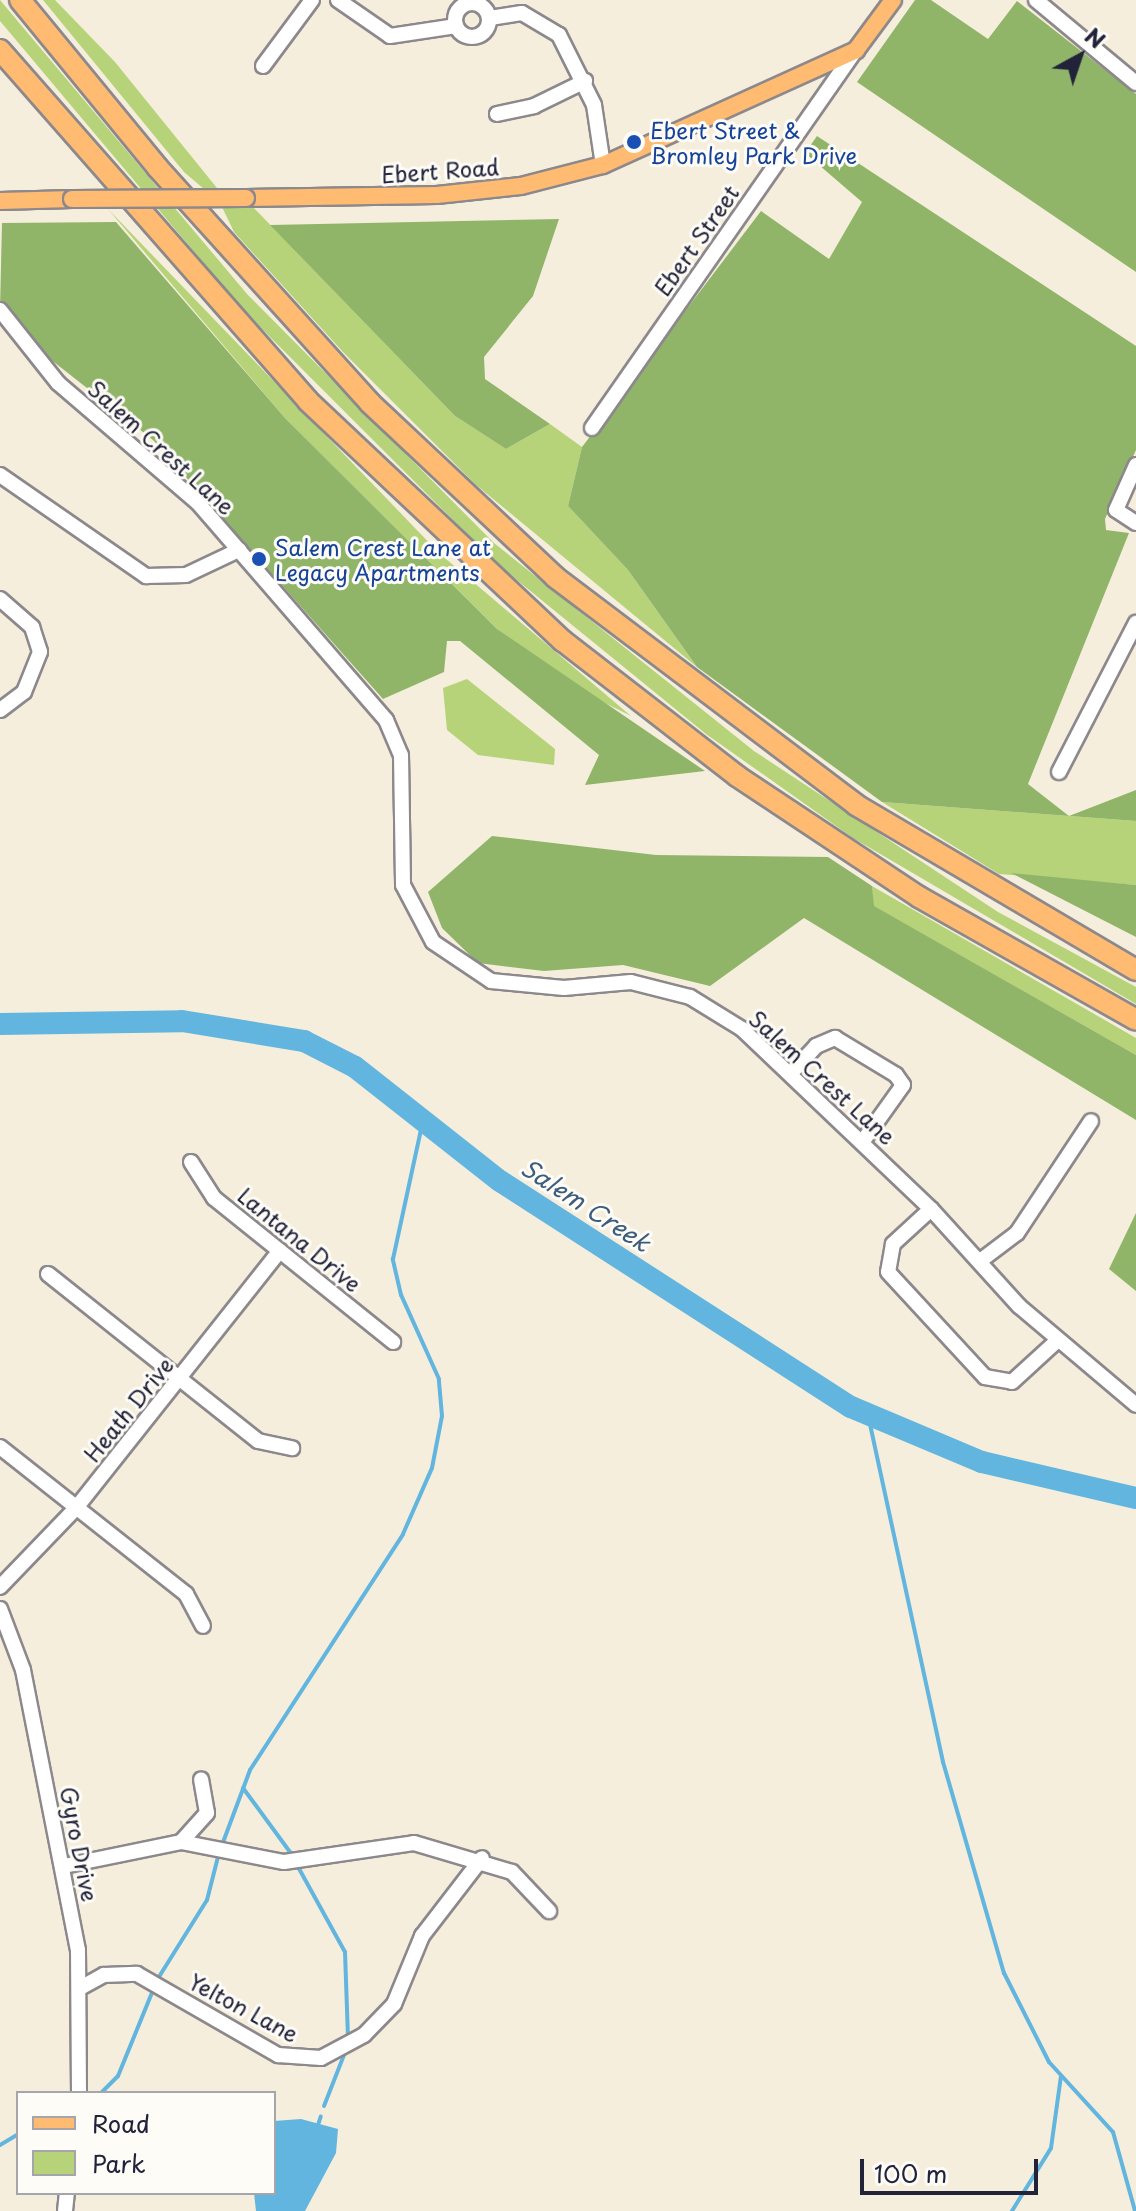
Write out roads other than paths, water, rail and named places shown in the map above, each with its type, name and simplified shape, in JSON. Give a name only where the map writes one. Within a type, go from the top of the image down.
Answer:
[{"type":"highway","points":[[20,0],[157,167],[370,403],[555,577],[856,805],[1136,970]]},
{"type":"highway","points":[[0,50],[308,401],[563,641],[737,776],[919,897],[1136,1020]]},
{"type":"main road","name":"Ebert Street","points":[[856,50],[893,0]]},
{"type":"main road","name":"Ebert Road","points":[[0,201],[437,195],[521,186],[603,165],[856,50]]},
{"type":"street","points":[[263,66],[312,0]]},
{"type":"street","points":[[338,0],[390,36],[456,26],[476,37],[490,18],[522,13],[548,25],[585,81],[603,165]]},
{"type":"street","points":[[1036,0],[1136,83]]},
{"type":"street","points":[[456,26],[458,10],[472,1],[490,18]]},
{"type":"street","name":"Ebert Street","points":[[592,428],[856,50]]},
{"type":"street","points":[[497,114],[534,106],[585,81]]},
{"type":"street","name":"Salem Crest Lane","points":[[0,310],[58,383],[198,503],[386,720],[401,755],[403,885],[433,942],[491,981],[564,988],[631,982],[690,997],[791,1073],[863,1141],[1058,1340],[1136,1405]]},
{"type":"street","points":[[1136,465],[1116,510],[1136,523]]},
{"type":"street","points":[[0,475],[146,576],[186,575],[239,550]]},
{"type":"street","points":[[0,599],[32,627],[40,652],[24,692],[0,710]]},
{"type":"street","points":[[1059,772],[1136,623]]},
{"type":"street","points":[[791,1073],[816,1046],[835,1038],[896,1075],[903,1085],[863,1141]]},
{"type":"street","points":[[980,1261],[1017,1233],[1091,1121]]},
{"type":"street","name":"Lantana Drive","points":[[191,1162],[214,1198],[393,1342]]},
{"type":"street","points":[[931,1209],[893,1244],[888,1272],[985,1377],[1012,1382],[1058,1340]]},
{"type":"street","name":"Heath Drive","points":[[0,1587],[76,1508],[280,1251]]},
{"type":"street","points":[[48,1274],[258,1441],[292,1448]]},
{"type":"street","points":[[0,1447],[186,1594],[203,1626]]},
{"type":"street","name":"Gyro Drive","points":[[0,1609],[15,1639],[64,1866],[82,1987],[79,2091]]},
{"type":"street","points":[[181,1842],[207,1813],[201,1780]]},
{"type":"street","points":[[64,1866],[181,1842],[284,1862],[414,1843],[482,1858],[512,1872],[549,1911]]},
{"type":"street","name":"Yelton Lane","points":[[82,1987],[104,1975],[137,1974],[278,2055],[321,2058],[364,2035],[394,2004],[422,1936],[482,1858]]},
{"type":"water","points":[[301,2119],[338,2129],[336,2153],[305,2211],[256,2211],[254,2195],[276,2195],[276,2121]]},
{"type":"waterway","name":"Salem Creek","points":[[0,1024],[182,1021],[304,1041],[355,1067],[500,1181],[851,1407],[982,1462],[1136,1498]]},
{"type":"waterway","points":[[222,1845],[250,1770],[403,1534],[432,1468],[442,1416],[439,1379],[401,1295],[393,1259],[423,1120]]},
{"type":"waterway","points":[[868,1415],[943,1762],[1004,1973],[1049,2062],[1113,2132],[1135,2211]]},
{"type":"waterway","points":[[243,1788],[293,1856]]},
{"type":"waterway","points":[[157,1980],[207,1900],[219,1853]]},
{"type":"waterway","points":[[297,1865],[345,1952],[348,2039]]},
{"type":"waterway","points":[[103,2091],[118,2076],[154,1988]]},
{"type":"waterway","points":[[324,2106],[346,2050]]},
{"type":"waterway","points":[[1012,2211],[1051,2148],[1061,2076]]},
{"type":"waterway","points":[[318,2125],[321,2116]]},
{"type":"waterway","points":[[0,2145],[16,2135]]},
{"type":"place","name":"Ebert Street & Bromley Park Drive","points":[[634,142]]},
{"type":"place","name":"Salem Crest Lane at Legacy Apartments","points":[[259,559]]}]
